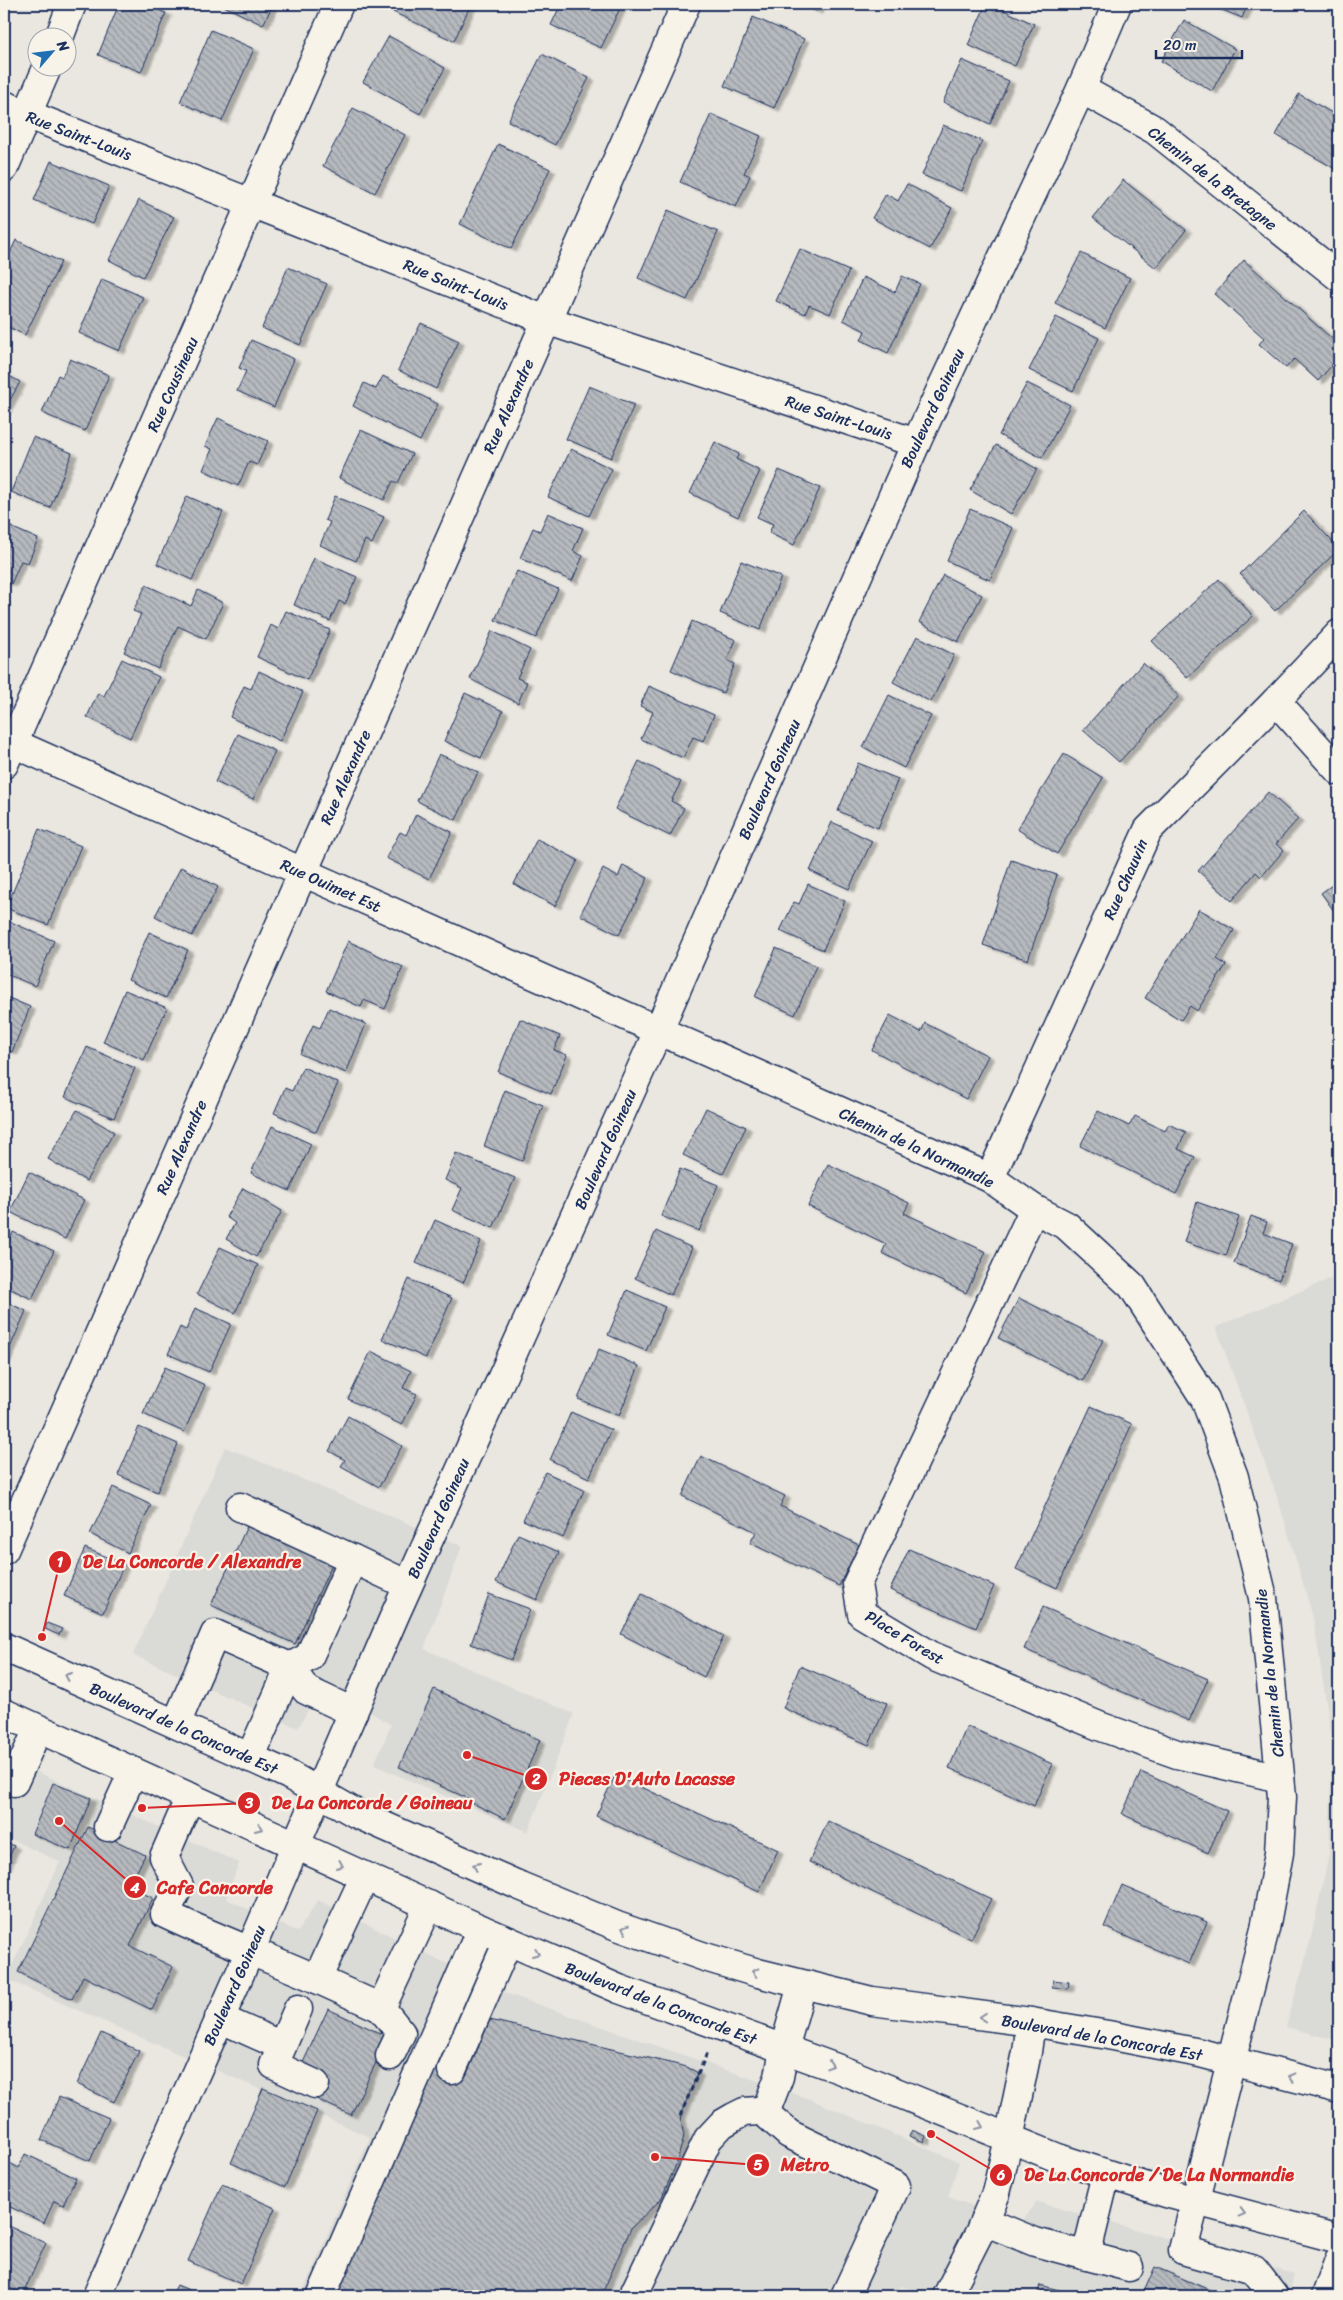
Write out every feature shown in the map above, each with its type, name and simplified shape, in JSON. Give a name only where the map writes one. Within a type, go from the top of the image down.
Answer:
[{"type":"street","points":[[63,28],[72,4]]},
{"type":"street","name":"Rue Cousineau","points":[[7,749],[339,4]]},
{"type":"street","name":"Rue Alexandre","points":[[4,1550],[686,4]]},
{"type":"street","name":"Boulevard Goineau","points":[[97,2296],[250,1951],[408,1584],[659,1029],[916,443],[1081,89],[1117,4]]},
{"type":"street","points":[[4,168],[16,110],[40,78]]},
{"type":"street","name":"Chemin de la Bretagne","points":[[1081,89],[1155,130],[1339,277]]},
{"type":"street","name":"Rue Saint-Louis","points":[[16,110],[546,320],[916,443]]},
{"type":"street","name":"Rue Chauvin","points":[[990,1178],[1148,830],[1276,701],[1339,634]]},
{"type":"street","points":[[1276,701],[1339,771]]},
{"type":"street","name":"Rue Ouimet Est","points":[[7,749],[303,872],[659,1029]]},
{"type":"street","name":"Chemin de la Normandie","points":[[659,1029],[990,1178],[1034,1209],[1067,1226],[1132,1286],[1205,1399],[1234,1477],[1263,1598],[1280,1778],[1281,1824],[1272,1900],[1183,2250],[1254,2270],[1274,2296]]},
{"type":"street","name":"Place Forest","points":[[1034,1209],[857,1584],[862,1614],[932,1656],[1099,1726],[1177,1754],[1280,1778]]},
{"type":"street","points":[[240,1507],[408,1584]]},
{"type":"street","points":[[250,1758],[290,1667],[309,1657],[353,1559]]},
{"type":"street","points":[[176,1724],[214,1634],[290,1667],[306,1690],[353,1712]]},
{"type":"street","name":"Boulevard de la Concorde Est","points":[[4,1647],[250,1758],[319,1791],[357,1814],[582,1912],[705,1957],[802,1985],[890,2004],[1031,2022],[1154,2044],[1231,2061],[1339,2089]]},
{"type":"street","name":"Boulevard de la Concorde Est","points":[[4,1713],[481,1929],[619,1989],[880,2085],[1009,2139],[1106,2174],[1195,2201],[1339,2239]]},
{"type":"street","points":[[14,1782],[38,1729]]},
{"type":"street","points":[[108,1827],[133,1772]]},
{"type":"street","points":[[190,1797],[164,1857],[179,1886],[165,1914],[220,1940],[317,1979],[381,2008],[401,2033],[390,2056]]},
{"type":"street","points":[[317,1979],[365,1876]]},
{"type":"street","points":[[381,2008],[429,1905]]},
{"type":"street","points":[[320,2296],[481,1929]]},
{"type":"street","points":[[452,2070],[508,1941]]},
{"type":"street","points":[[765,2113],[780,2077],[784,2050],[802,1985]]},
{"type":"street","points":[[298,2009],[274,2065],[314,2084]]},
{"type":"street","points":[[219,2018],[282,2046]]},
{"type":"street","points":[[947,2296],[996,2193],[1027,2052],[1031,2022]]},
{"type":"street","points":[[633,2296],[708,2139],[722,2124],[744,2112],[752,2110],[765,2113],[789,2134],[896,2186],[845,2296]]},
{"type":"street","points":[[1086,2256],[1106,2174]]},
{"type":"street","points":[[984,2221],[1035,2242],[1129,2267]]},
{"type":"street","points":[[1326,2296],[1339,2260]]},
{"type":"path","points":[[680,2116],[707,2053]]},
{"type":"shaded area","points":[[1339,1275],[1339,2041],[1286,2027],[1310,1942],[1329,1854],[1332,1739],[1313,1617],[1278,1499],[1216,1327]]},
{"type":"shaded area","points":[[225,1447],[462,1546],[424,1649],[574,1714],[528,1832],[374,1765],[391,1725],[323,1683],[298,1728],[133,1655]]},
{"type":"shaded area","points":[[4,1757],[239,1863],[226,1899],[298,1932],[318,1900],[508,1994],[812,2100],[959,2162],[948,2197],[1021,2223],[1037,2202],[1294,2274],[1289,2296],[929,2296],[901,2286],[895,2296],[301,2296],[370,2137],[6,1979],[60,1862],[4,1836]]},
{"type":"building","points":[[119,4],[143,4],[166,13],[141,72],[98,55]]},
{"type":"building","points":[[220,4],[273,4],[263,25]]},
{"type":"building","points":[[397,4],[471,4],[454,41],[393,12]]},
{"type":"building","points":[[561,4],[622,4],[601,48],[551,25]]},
{"type":"building","points":[[800,4],[820,4],[817,11]]},
{"type":"building","points":[[986,4],[990,4],[1034,24],[1015,66],[968,45]]},
{"type":"building","points":[[1208,4],[1248,4],[1242,18]]},
{"type":"building","points":[[753,17],[804,39],[774,108],[724,86]]},
{"type":"building","points":[[1184,20],[1235,49],[1212,91],[1161,61]]},
{"type":"building","points":[[211,30],[254,49],[222,121],[180,102]]},
{"type":"building","points":[[389,36],[445,68],[420,114],[363,82]]},
{"type":"building","points":[[542,54],[589,78],[555,145],[508,121]]},
{"type":"building","points":[[962,60],[1009,81],[990,124],[943,102]]},
{"type":"building","points":[[1299,94],[1339,117],[1339,171],[1276,135]]},
{"type":"building","points":[[353,108],[405,135],[375,193],[323,166]]},
{"type":"building","points":[[711,114],[761,136],[744,173],[750,176],[736,207],[680,182]]},
{"type":"building","points":[[943,125],[982,141],[961,191],[922,175]]},
{"type":"building","points":[[498,144],[550,169],[511,249],[460,224]]},
{"type":"building","points":[[51,161],[109,186],[92,224],[34,200]]},
{"type":"building","points":[[1123,180],[1186,230],[1156,268],[1093,218]]},
{"type":"building","points":[[907,184],[952,208],[930,249],[872,218],[886,194],[898,201]]},
{"type":"building","points":[[139,200],[174,217],[143,277],[109,260]]},
{"type":"building","points":[[668,210],[718,232],[687,300],[638,278]]},
{"type":"building","points":[[16,240],[61,262],[25,335],[4,325],[4,266]]},
{"type":"building","points":[[800,249],[849,271],[830,314],[809,305],[805,314],[776,301]]},
{"type":"building","points":[[1081,253],[1130,278],[1105,328],[1055,303]]},
{"type":"building","points":[[1244,260],[1339,345],[1339,357],[1318,381],[1294,359],[1286,368],[1259,344],[1264,338],[1214,294]]},
{"type":"building","points":[[288,267],[327,284],[300,345],[262,328]]},
{"type":"building","points":[[902,276],[920,284],[888,353],[861,340],[865,331],[843,320],[863,277],[895,292]]},
{"type":"building","points":[[102,279],[143,297],[119,351],[79,333]]},
{"type":"building","points":[[1056,317],[1099,338],[1073,391],[1029,370]]},
{"type":"building","points":[[421,323],[459,341],[436,389],[398,370]]},
{"type":"building","points":[[251,340],[294,359],[274,407],[237,391],[246,371],[239,368]]},
{"type":"building","points":[[70,359],[109,375],[85,431],[42,413],[58,375],[62,377]]},
{"type":"building","points":[[4,373],[20,382],[4,411]]},
{"type":"building","points":[[383,376],[438,404],[420,441],[353,406],[364,383],[376,389]]},
{"type":"building","points":[[1027,383],[1070,405],[1042,458],[999,435]]},
{"type":"building","points":[[589,386],[634,405],[611,458],[566,439]]},
{"type":"building","points":[[218,418],[268,441],[257,465],[249,462],[238,486],[203,470],[212,449],[205,446]]},
{"type":"building","points":[[361,430],[412,454],[398,483],[393,481],[384,500],[339,478]]},
{"type":"building","points":[[33,437],[72,453],[50,508],[11,492]]},
{"type":"building","points":[[715,442],[739,454],[736,459],[760,471],[738,517],[690,493]]},
{"type":"building","points":[[996,445],[1037,469],[1011,514],[970,490]]},
{"type":"building","points":[[571,449],[612,469],[589,516],[548,497]]},
{"type":"building","points":[[779,470],[820,488],[794,545],[769,533],[773,524],[757,517]]},
{"type":"building","points":[[187,496],[223,512],[192,580],[157,564]]},
{"type":"building","points":[[335,496],[384,517],[372,544],[365,540],[356,561],[320,545],[330,522],[325,520]]},
{"type":"building","points":[[970,509],[1013,528],[990,580],[947,561]]},
{"type":"building","points":[[1304,511],[1339,549],[1275,611],[1240,574]]},
{"type":"building","points":[[548,513],[583,528],[573,551],[583,556],[572,581],[520,558],[533,528],[540,531]]},
{"type":"building","points":[[4,524],[38,539],[28,563],[21,561],[11,584],[4,581]]},
{"type":"building","points":[[314,558],[357,577],[345,604],[339,601],[330,621],[294,605]]},
{"type":"building","points":[[741,561],[781,577],[760,630],[720,613]]},
{"type":"building","points":[[517,571],[558,589],[536,638],[495,620]]},
{"type":"building","points":[[943,575],[982,595],[958,642],[919,622]]},
{"type":"building","points":[[1219,579],[1253,616],[1187,678],[1152,641]]},
{"type":"building","points":[[146,585],[191,606],[198,590],[223,603],[206,639],[178,626],[158,669],[124,652],[141,614],[133,611]]},
{"type":"building","points":[[286,611],[330,630],[307,680],[257,657],[271,625],[278,629]]},
{"type":"building","points":[[692,621],[736,640],[727,660],[735,664],[723,693],[671,670]]},
{"type":"building","points":[[492,631],[530,650],[517,678],[527,682],[518,703],[470,679]]},
{"type":"building","points":[[917,636],[954,655],[931,702],[893,682]]},
{"type":"building","points":[[122,659],[159,677],[130,738],[87,717],[98,693],[104,696]]},
{"type":"building","points":[[1143,663],[1179,696],[1119,762],[1083,730]]},
{"type":"building","points":[[259,671],[303,692],[280,741],[230,717],[244,686],[251,689]]},
{"type":"building","points":[[649,686],[714,715],[703,741],[693,737],[683,758],[641,739],[653,712],[640,706]]},
{"type":"building","points":[[465,693],[503,711],[481,758],[444,741]]},
{"type":"building","points":[[889,695],[931,716],[904,768],[863,747]]},
{"type":"building","points":[[238,734],[275,751],[253,799],[215,782]]},
{"type":"building","points":[[439,754],[478,772],[456,820],[417,801]]},
{"type":"building","points":[[1064,754],[1103,778],[1057,854],[1017,829]]},
{"type":"building","points":[[639,761],[681,782],[671,801],[684,808],[670,836],[615,809]]},
{"type":"building","points":[[858,763],[898,779],[878,828],[838,811]]},
{"type":"building","points":[[1268,792],[1298,819],[1276,844],[1284,850],[1261,877],[1256,872],[1232,901],[1198,871]]},
{"type":"building","points":[[416,814],[452,832],[429,879],[386,858],[400,832],[406,835]]},
{"type":"building","points":[[832,822],[872,841],[849,889],[810,871]]},
{"type":"building","points":[[39,829],[81,846],[48,925],[6,908]]},
{"type":"building","points":[[537,839],[578,860],[555,906],[514,884]]},
{"type":"building","points":[[1011,860],[1057,875],[1028,960],[983,945]]},
{"type":"building","points":[[623,865],[648,878],[619,935],[580,915],[603,869],[618,877]]},
{"type":"building","points":[[181,867],[218,887],[192,936],[155,916]]},
{"type":"building","points":[[1339,880],[1339,918],[1321,893]]},
{"type":"building","points":[[808,884],[845,901],[823,950],[780,931],[794,902],[799,904]]},
{"type":"building","points":[[1199,909],[1234,930],[1217,959],[1226,965],[1197,1011],[1190,1006],[1181,1020],[1145,998]]},
{"type":"building","points":[[4,919],[54,941],[35,986],[4,973]]},
{"type":"building","points":[[149,932],[188,950],[166,998],[128,980]]},
{"type":"building","points":[[348,941],[403,967],[385,1009],[364,1000],[361,1007],[326,991]]},
{"type":"building","points":[[776,948],[816,966],[795,1015],[755,997]]},
{"type":"building","points":[[125,990],[167,1008],[144,1060],[103,1042]]},
{"type":"building","points":[[4,996],[30,1007],[12,1052],[4,1048]]},
{"type":"building","points":[[329,1008],[366,1024],[346,1073],[300,1054],[313,1025],[320,1028]]},
{"type":"building","points":[[890,1015],[921,1032],[925,1023],[988,1056],[966,1099],[872,1050]]},
{"type":"building","points":[[520,1019],[560,1036],[554,1050],[567,1055],[551,1094],[498,1072]]},
{"type":"building","points":[[87,1047],[135,1068],[114,1118],[65,1097]]},
{"type":"building","points":[[303,1067],[338,1083],[316,1132],[274,1113],[285,1088],[292,1091]]},
{"type":"building","points":[[505,1090],[543,1105],[522,1161],[484,1146]]},
{"type":"building","points":[[706,1108],[746,1127],[723,1174],[683,1155]]},
{"type":"building","points":[[77,1110],[114,1132],[86,1181],[48,1159]]},
{"type":"building","points":[[1098,1111],[1129,1126],[1135,1116],[1165,1131],[1169,1124],[1186,1132],[1178,1149],[1195,1157],[1176,1194],[1080,1146]]},
{"type":"building","points":[[272,1126],[311,1144],[290,1191],[251,1173]]},
{"type":"building","points":[[456,1153],[515,1178],[493,1228],[452,1210],[462,1188],[445,1180]]},
{"type":"building","points":[[828,1164],[909,1203],[904,1213],[986,1252],[966,1293],[882,1253],[886,1244],[808,1206]]},
{"type":"building","points":[[680,1169],[718,1185],[699,1231],[661,1216]]},
{"type":"building","points":[[29,1172],[84,1200],[65,1239],[10,1212]]},
{"type":"building","points":[[243,1188],[282,1211],[256,1257],[226,1239],[235,1223],[226,1217]]},
{"type":"building","points":[[1197,1202],[1239,1217],[1226,1256],[1184,1242]]},
{"type":"building","points":[[1251,1216],[1267,1222],[1263,1233],[1292,1244],[1279,1280],[1234,1263]]},
{"type":"building","points":[[435,1220],[481,1241],[463,1283],[416,1263]]},
{"type":"building","points":[[656,1231],[692,1248],[671,1295],[635,1278]]},
{"type":"building","points":[[13,1232],[54,1251],[32,1299],[4,1286],[4,1252]]},
{"type":"building","points":[[220,1247],[258,1265],[235,1313],[197,1294]]},
{"type":"building","points":[[409,1279],[452,1298],[426,1358],[382,1339]]},
{"type":"building","points":[[627,1290],[665,1307],[646,1351],[608,1335]]},
{"type":"building","points":[[1019,1298],[1103,1340],[1083,1381],[998,1338]]},
{"type":"building","points":[[4,1301],[26,1311],[5,1359],[4,1358]]},
{"type":"building","points":[[195,1308],[231,1324],[209,1372],[168,1354],[180,1327],[186,1330]]},
{"type":"building","points":[[599,1349],[639,1366],[619,1416],[578,1399]]},
{"type":"building","points":[[371,1351],[411,1371],[403,1388],[417,1394],[402,1425],[348,1399]]},
{"type":"building","points":[[165,1367],[205,1385],[184,1432],[143,1414]]},
{"type":"building","points":[[1091,1406],[1132,1424],[1057,1588],[1016,1569]]},
{"type":"building","points":[[571,1412],[611,1430],[589,1478],[550,1460]]},
{"type":"building","points":[[348,1416],[402,1446],[379,1487],[341,1466],[345,1460],[329,1451]]},
{"type":"building","points":[[139,1427],[178,1444],[157,1492],[118,1475]]},
{"type":"building","points":[[701,1456],[785,1496],[780,1506],[859,1545],[839,1586],[750,1543],[756,1532],[682,1496]]},
{"type":"building","points":[[545,1472],[584,1490],[563,1538],[523,1520]]},
{"type":"building","points":[[113,1487],[151,1505],[128,1553],[90,1534]]},
{"type":"building","points":[[248,1524],[332,1564],[295,1644],[211,1605]]},
{"type":"building","points":[[518,1534],[559,1552],[537,1600],[496,1582]]},
{"type":"building","points":[[85,1548],[124,1564],[103,1613],[64,1596]]},
{"type":"building","points":[[909,1549],[994,1586],[976,1628],[890,1590]]},
{"type":"building","points":[[489,1594],[530,1609],[511,1660],[471,1644]]},
{"type":"building","points":[[642,1594],[724,1636],[704,1677],[621,1634]]},
{"type":"building","points":[[1043,1607],[1208,1679],[1189,1721],[1024,1649]]},
{"type":"building","points":[[47,1623],[62,1629],[59,1635],[45,1629]]},
{"type":"building","points":[[800,1666],[887,1703],[869,1745],[783,1708]]},
{"type":"building","points":[[434,1689],[540,1740],[505,1819],[470,1802],[471,1800],[399,1767]]},
{"type":"building","points":[[967,1726],[1052,1764],[1034,1806],[949,1768]]},
{"type":"building","points":[[1141,1772],[1227,1811],[1208,1853],[1122,1814]]},
{"type":"building","points":[[615,1775],[778,1850],[759,1892],[596,1816]]},
{"type":"building","points":[[53,1783],[91,1798],[70,1850],[32,1834]]},
{"type":"building","points":[[828,1821],[991,1899],[971,1939],[809,1862]]},
{"type":"building","points":[[88,1827],[145,1855],[129,1887],[153,1898],[130,1946],[173,1967],[152,2010],[83,1976],[72,1999],[18,1972]]},
{"type":"building","points":[[4,1841],[14,1846],[4,1869]]},
{"type":"building","points":[[1122,1885],[1207,1922],[1189,1964],[1104,1927]]},
{"type":"building","points":[[1053,1980],[1069,1982],[1068,1989],[1052,1987]]},
{"type":"building","points":[[328,2009],[388,2037],[351,2115],[316,2099],[324,2081],[300,2069]]},
{"type":"building","points":[[490,2020],[687,2067],[698,2073],[680,2116],[684,2136],[676,2165],[661,2199],[631,2228],[601,2296],[337,2296],[435,2063],[466,2076]]},
{"type":"building","points":[[101,2033],[139,2051],[114,2102],[77,2084]]},
{"type":"building","points":[[263,2088],[317,2111],[285,2187],[231,2163]]},
{"type":"building","points":[[59,2097],[109,2118],[90,2161],[41,2140]]},
{"type":"building","points":[[912,2130],[926,2136],[924,2142],[909,2136]]},
{"type":"building","points":[[25,2154],[76,2178],[63,2205],[54,2201],[44,2223],[4,2204],[4,2160],[19,2168]]},
{"type":"building","points":[[222,2184],[275,2208],[241,2284],[188,2261]]},
{"type":"building","points":[[9,2226],[46,2243],[23,2294],[4,2285],[4,2238]]},
{"type":"building","points":[[1155,2267],[1224,2296],[1142,2296]]},
{"type":"building","points":[[177,2285],[203,2296],[171,2296]]},
{"type":"building","points":[[1040,2285],[1082,2296],[1037,2296]]},
{"type":"place","name":"De La Concorde / Alexandre","points":[[42,1637]]},
{"type":"place","name":"Pieces D'Auto Lacasse","points":[[467,1755]]},
{"type":"place","name":"De La Concorde / Goineau","points":[[142,1808]]},
{"type":"place","name":"Cafe Concorde","points":[[59,1821]]},
{"type":"place","name":"De La Concorde / De La Normandie","points":[[931,2134]]},
{"type":"place","name":"Metro","points":[[655,2157]]}]
